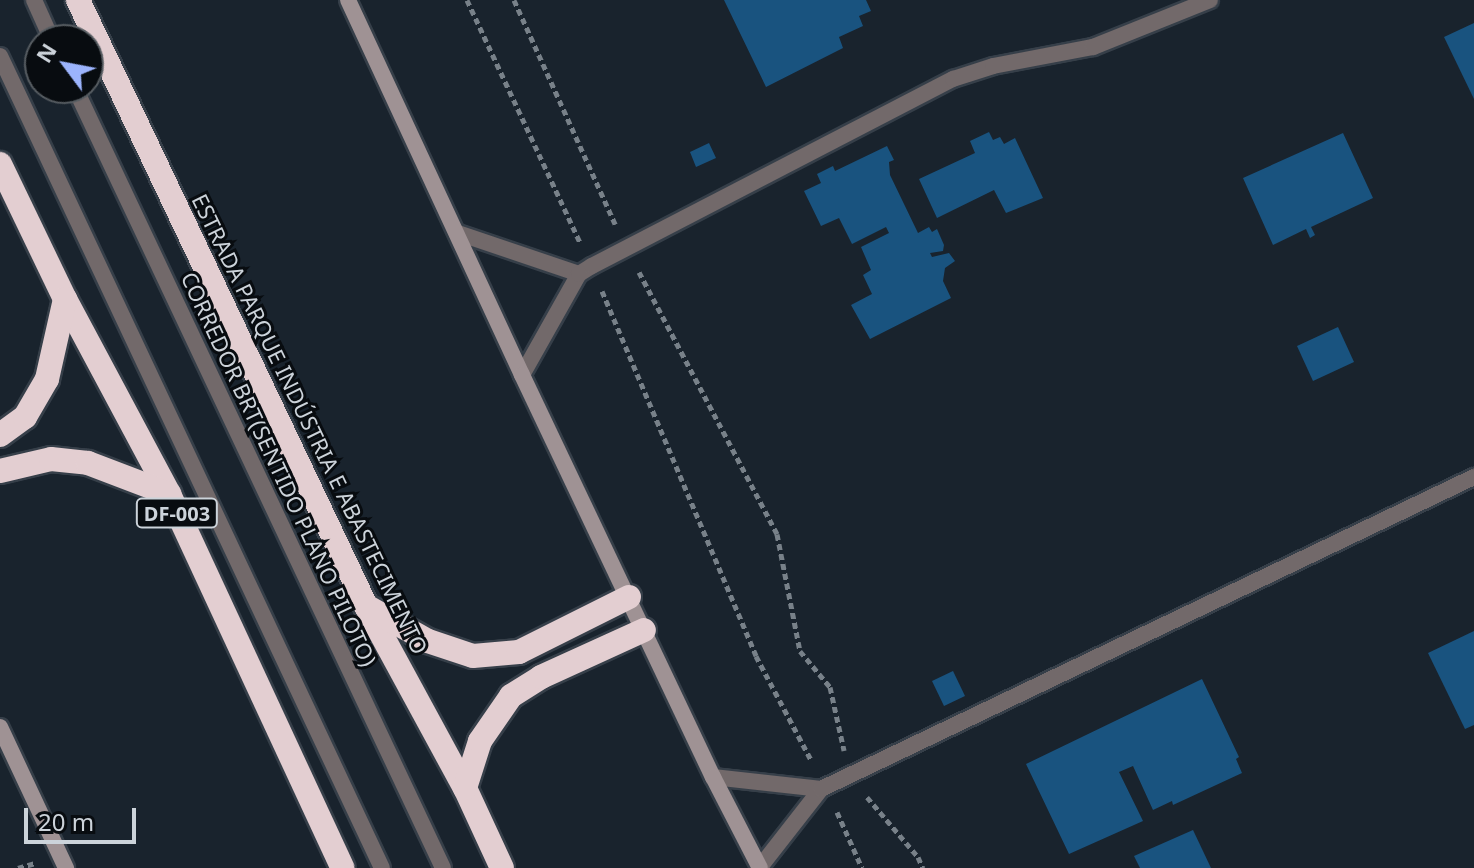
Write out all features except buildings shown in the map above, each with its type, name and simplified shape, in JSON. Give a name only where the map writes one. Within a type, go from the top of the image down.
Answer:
[{"type":"highway","name":"ESTRADA PARQUE INDÚSTRIA E ABASTECIMENTO","points":[[78,0],[366,606],[465,788],[502,868]]},
{"type":"highway","name":"DF-003","points":[[0,164],[65,299],[169,494],[343,868]]},
{"type":"highway","points":[[0,435],[25,417],[47,379],[65,299]]},
{"type":"highway","points":[[0,471],[51,459],[88,463],[169,494]]},
{"type":"highway","points":[[366,606],[428,641],[473,656],[519,652],[629,597]]},
{"type":"highway","points":[[465,788],[480,741],[511,696],[541,677],[644,630]]},
{"type":"street","points":[[34,0],[45,24]]},
{"type":"street","points":[[348,0],[713,777],[760,867],[823,788],[1474,477]]},
{"type":"street","points":[[522,375],[585,270],[953,79],[993,66],[1093,47],[1210,0]]},
{"type":"street","points":[[0,56],[382,868]]},
{"type":"street","name":"CORREDOR BRT(SENTIDO PLANO PILOTO)","points":[[83,104],[443,868]]},
{"type":"street","points":[[458,233],[585,270]]},
{"type":"street","points":[[0,727],[66,868]]},
{"type":"street","points":[[713,777],[823,788]]},
{"type":"path","points":[[467,0],[756,656],[862,868]]},
{"type":"path","points":[[514,0],[626,248],[777,534],[800,651],[830,687],[849,776],[918,857],[923,868]]}]
